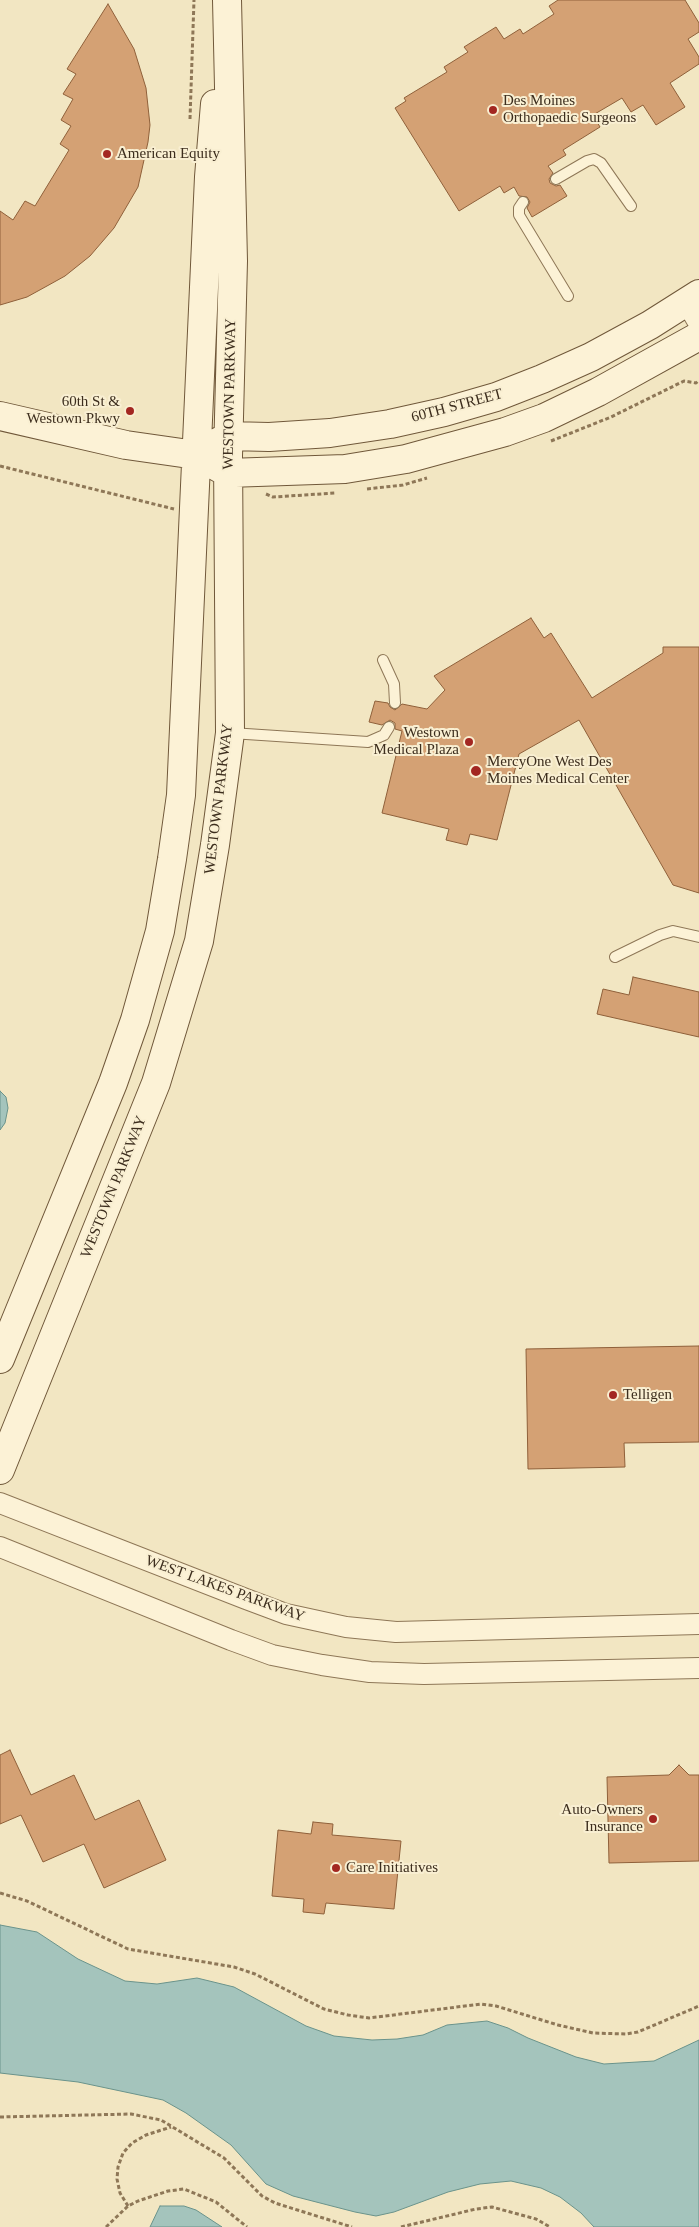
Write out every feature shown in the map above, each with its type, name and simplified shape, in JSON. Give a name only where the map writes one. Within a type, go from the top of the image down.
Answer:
[{"type":"street","name":"WESTOWN PARKWAY","points":[[0,1359],[113,1083],[135,1020],[160,931],[181,795],[209,176],[223,0]]},
{"type":"street","name":"WESTOWN PARKWAY","points":[[0,1470],[156,1083],[199,942],[215,845],[230,733],[228,474],[233,261],[227,0]]},
{"type":"street","name":"60TH STREET","points":[[229,436],[270,437],[330,433],[390,424],[461,407],[542,379],[591,357],[650,325],[695,307]]},
{"type":"street","points":[[0,416],[126,445],[196,455],[228,474],[345,469],[406,459],[505,432],[544,418],[598,392],[699,336]]},
{"type":"street","points":[[196,455],[229,436]]},
{"type":"street","name":"WEST LAKES PARKWAY","points":[[0,1503],[286,1614],[346,1628],[396,1632],[699,1624]]},
{"type":"street","points":[[0,1547],[231,1640],[272,1655],[322,1665],[370,1672],[424,1674],[699,1668]]},
{"type":"lane","points":[[556,179],[594,159],[601,163],[631,206]]},
{"type":"lane","points":[[523,202],[519,208],[519,215],[568,296]]},
{"type":"lane","points":[[383,660],[394,684],[395,703]]},
{"type":"lane","points":[[230,733],[368,742],[384,735],[389,727]]},
{"type":"lane","points":[[615,957],[660,934],[672,931],[699,938]]},
{"type":"path","points":[[0,466],[177,509],[176,519]]},
{"type":"path","points":[[0,1893],[34,1904],[128,1950],[234,1967],[255,1974],[324,2009],[348,2015],[369,2018],[481,2004],[496,2006],[565,2027],[593,2032],[626,2034],[638,2032],[699,2006]]},
{"type":"path","points":[[0,2117],[132,2114],[161,2120],[224,2158],[262,2196],[276,2203],[352,2227]]},
{"type":"path","points":[[128,2206],[120,2193],[117,2178],[118,2167],[123,2153],[132,2143],[146,2135],[172,2127]]},
{"type":"path","points":[[106,2227],[128,2206],[152,2196],[184,2189],[216,2202],[247,2227]]},
{"type":"path","points":[[401,2227],[492,2207],[536,2219],[550,2227]]},
{"type":"water","points":[[0,1091],[6,1097],[8,1108],[5,1123],[0,1130]]},
{"type":"water","points":[[0,1925],[37,1932],[78,1959],[125,1981],[157,1984],[197,1978],[234,1987],[306,2026],[334,2036],[372,2040],[397,2039],[423,2035],[447,2025],[487,2021],[576,2057],[604,2064],[654,2061],[699,2040],[699,2227],[594,2227],[581,2213],[560,2197],[541,2188],[511,2181],[480,2184],[448,2192],[394,2212],[376,2216],[355,2212],[293,2196],[266,2184],[231,2145],[186,2113],[163,2100],[78,2082],[0,2073]]},
{"type":"water","points":[[160,2206],[184,2206],[196,2210],[222,2227],[150,2227]]},
{"type":"building","name":"Des Moines Orthopaedic Surgeons","points":[[558,0],[685,0],[699,23],[699,32],[688,39],[699,57],[699,64],[670,83],[685,107],[656,125],[643,105],[631,112],[622,98],[593,115],[600,127],[563,150],[566,155],[548,166],[553,173],[549,179],[550,183],[556,186],[560,185],[567,196],[532,217],[527,208],[530,202],[527,197],[519,196],[514,187],[504,193],[500,186],[459,211],[395,108],[406,101],[404,98],[447,72],[444,67],[468,52],[464,47],[496,27],[504,39],[520,29],[523,34],[554,14],[549,6]]},
{"type":"building","name":"American Equity","points":[[108,4],[134,49],[146,88],[150,125],[138,187],[114,228],[90,256],[65,276],[27,297],[0,305],[0,211],[13,220],[25,201],[35,206],[69,150],[60,144],[71,126],[61,120],[73,99],[63,94],[76,74],[67,69]]},
{"type":"building","points":[[531,618],[544,638],[551,633],[592,698],[663,653],[663,647],[699,647],[699,893],[673,885],[579,720],[519,754],[497,840],[470,834],[467,845],[446,840],[449,829],[382,813],[402,731],[395,729],[395,723],[390,720],[382,725],[369,722],[375,701],[388,703],[395,710],[402,704],[427,709],[445,690],[434,676]]},
{"type":"building","points":[[633,977],[699,992],[699,1037],[597,1014],[603,989],[629,995]]},
{"type":"building","name":"Telligen","points":[[699,1346],[699,1442],[624,1443],[625,1467],[528,1469],[526,1349]]},
{"type":"building","points":[[10,1750],[31,1795],[74,1775],[95,1820],[139,1800],[166,1860],[104,1888],[84,1844],[43,1862],[21,1815],[0,1824],[0,1755]]},
{"type":"building","name":"Auto-Owners Insurance","points":[[679,1765],[689,1775],[699,1775],[699,1861],[609,1863],[607,1777],[669,1775]]},
{"type":"building","name":"Care Initiatives","points":[[313,1822],[333,1824],[332,1835],[401,1841],[394,1909],[326,1903],[324,1914],[303,1912],[304,1899],[272,1896],[278,1830],[311,1834]]},
{"type":"place","name":"Des Moines Orthopaedic Surgeons","points":[[493,110]]},
{"type":"place","name":"American Equity","points":[[107,154]]},
{"type":"place","name":"60th St & Westown Pkwy","points":[[130,411]]},
{"type":"place","name":"Westown Medical Plaza","points":[[469,742]]},
{"type":"place","name":"MercyOne West Des Moines Medical Center","points":[[476,771]]},
{"type":"place","name":"Telligen","points":[[613,1395]]},
{"type":"place","name":"Auto-Owners Insurance","points":[[653,1819]]},
{"type":"place","name":"Care Initiatives","points":[[336,1868]]}]
